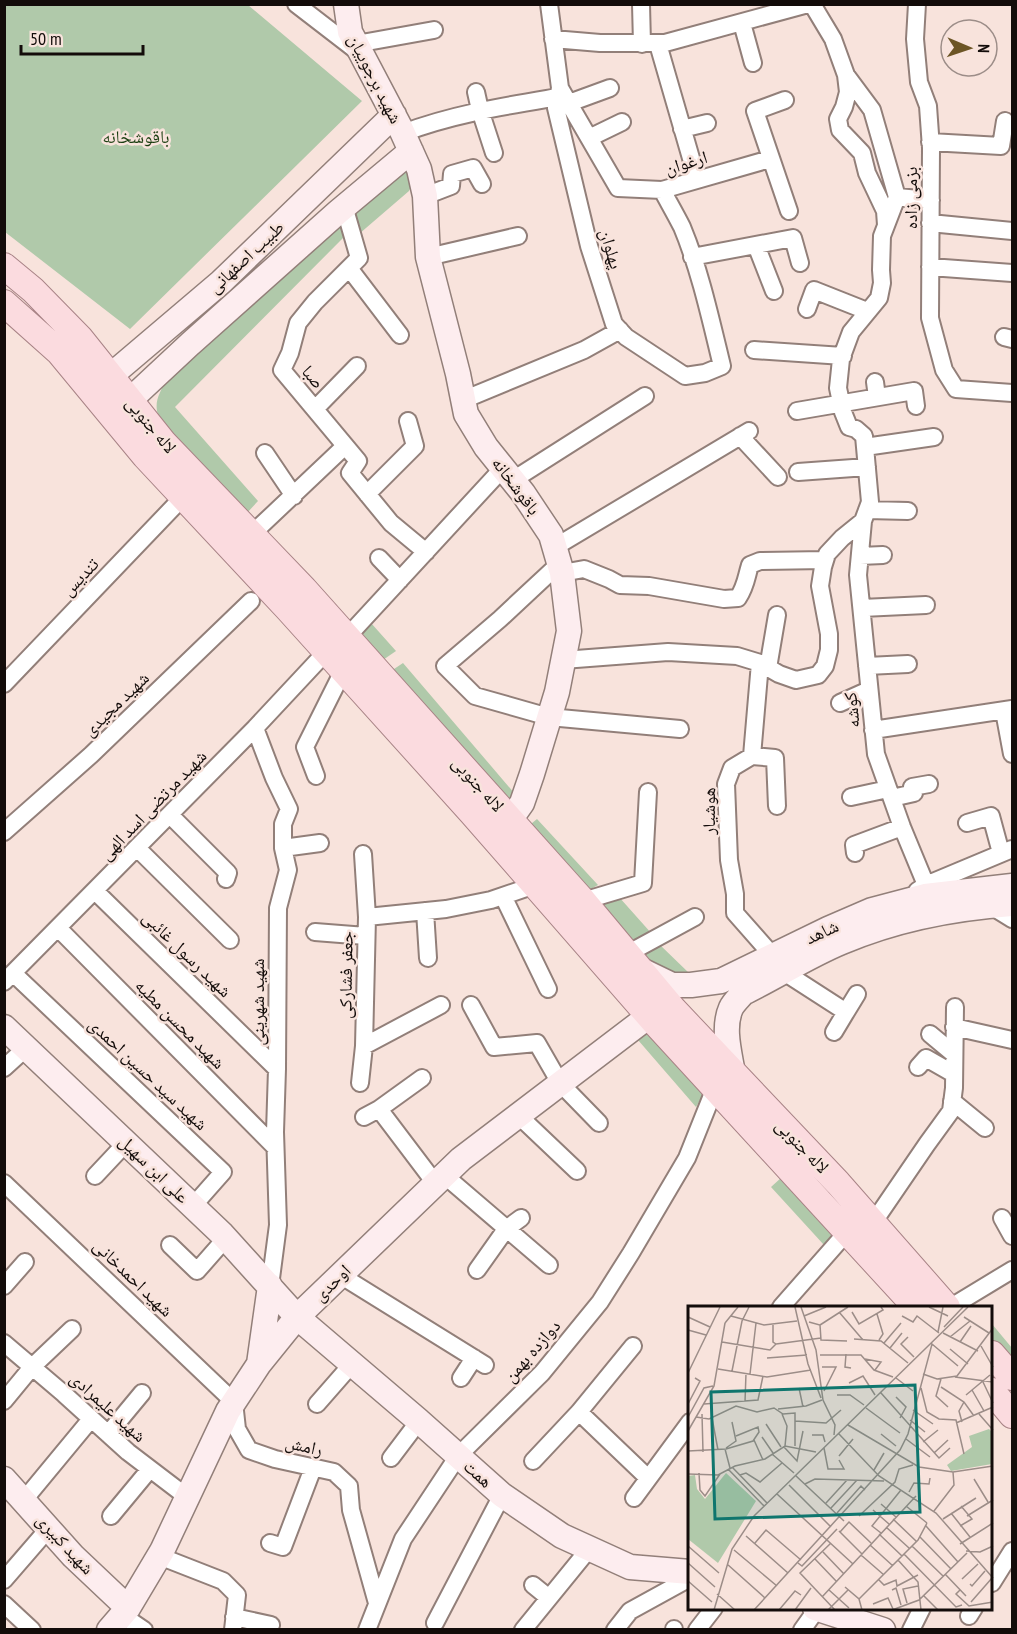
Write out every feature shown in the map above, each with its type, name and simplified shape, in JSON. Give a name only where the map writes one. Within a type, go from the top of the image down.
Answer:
[{"type":"main road","name":"لاله جنوبی","points":[[4,266],[33,290],[80,338],[101,384]]},
{"type":"main road","name":"لاله جنوبی","points":[[4,303],[59,352],[101,384],[122,408],[164,443],[347,637],[583,901],[674,1011],[724,1081],[905,1303]]},
{"type":"main road","name":"لاله جنوبی","points":[[122,408],[145,456],[472,813],[649,1016],[838,1183],[948,1306]]},
{"type":"main road","points":[[993,1358],[1012,1416]]},
{"type":"street","points":[[296,4],[359,50],[434,30]]},
{"type":"street","name":"شهید برجوییان","points":[[346,4],[350,32],[403,133]]},
{"type":"street","name":"پهلوان","points":[[549,4],[562,96],[556,108],[589,246],[614,324],[627,337],[685,376],[705,373],[722,366],[714,330],[692,257]]},
{"type":"street","points":[[640,4],[650,44],[682,129],[697,179]]},
{"type":"street","points":[[553,39],[600,43],[665,43],[810,4],[833,39],[846,75],[848,92],[838,119],[840,130],[862,153],[865,167],[885,211],[886,225]]},
{"type":"street","name":"بزمی زاده","points":[[917,4],[915,39],[919,82],[928,106],[930,142],[930,318],[944,370],[956,389],[1012,393]]},
{"type":"street","points":[[742,23],[753,63]]},
{"type":"street","points":[[846,75],[872,110],[897,197],[882,236],[880,270],[882,283],[879,298],[851,332],[843,356],[838,388],[841,403],[849,427],[856,429],[864,436],[865,447],[934,437]]},
{"type":"street","points":[[403,133],[433,122],[480,110],[610,88]]},
{"type":"street","points":[[476,92],[494,153]]},
{"type":"street","name":"ارغوان","points":[[562,96],[618,188],[662,190],[770,159]]},
{"type":"street","points":[[784,100],[755,111],[789,211]]},
{"type":"street","points":[[930,142],[1001,146],[1005,121]]},
{"type":"street","points":[[589,138],[622,122]]},
{"type":"street","points":[[682,129],[707,123]]},
{"type":"street","name":"باقوشخانه","points":[[403,133],[419,169],[425,196],[428,257],[466,414],[486,447],[524,493],[551,535],[559,561],[569,631],[557,692],[522,803],[510,820]]},
{"type":"street","name":"طبیب اصفهانی","points":[[122,408],[345,206],[403,133]]},
{"type":"street","name":"طبیب اصفهانی","points":[[101,384],[403,133]]},
{"type":"street","points":[[425,196],[451,186],[452,174],[473,168],[482,184]]},
{"type":"street","points":[[662,190],[682,228],[692,257],[793,238],[800,263]]},
{"type":"street","points":[[897,197],[931,200]]},
{"type":"street","points":[[345,206],[359,258],[349,268],[400,335]]},
{"type":"street","points":[[930,223],[1012,231]]},
{"type":"street","points":[[428,257],[518,236]]},
{"type":"street","points":[[756,245],[774,291]]},
{"type":"street","points":[[930,267],[1012,273]]},
{"type":"street","name":"صبا","points":[[349,268],[315,302],[298,323],[290,353],[282,370],[358,461],[350,473],[367,495],[391,524],[426,552]]},
{"type":"street","points":[[807,309],[814,290],[867,311]]},
{"type":"street","points":[[463,400],[584,351],[620,330]]},
{"type":"street","points":[[754,350],[843,356]]},
{"type":"street","points":[[315,410],[357,366]]},
{"type":"street","points":[[798,411],[841,403],[876,390],[914,391],[916,406]]},
{"type":"street","points":[[347,637],[426,552],[508,474],[645,396]]},
{"type":"street","points":[[367,495],[415,446],[408,421]]},
{"type":"street","points":[[680,729],[549,717],[475,696],[446,666],[500,619],[559,561],[744,434],[778,477]]},
{"type":"street","points":[[252,534],[345,446]]},
{"type":"street","name":"کوشه","points":[[865,447],[870,502],[865,516],[858,575],[876,754],[926,885]]},
{"type":"street","points":[[265,453],[294,496]]},
{"type":"street","points":[[798,472],[867,467]]},
{"type":"street","name":"تندیس","points":[[4,684],[183,497]]},
{"type":"street","points":[[563,660],[668,652],[737,656],[764,665],[796,680],[818,675],[825,666],[829,650],[829,634],[820,586],[827,554],[865,516],[908,511]]},
{"type":"street","points":[[860,556],[883,555]]},
{"type":"street","points":[[379,558],[400,580]]},
{"type":"street","points":[[559,561],[620,585],[649,586],[724,599],[738,598],[745,586],[750,565],[760,561],[825,560]]},
{"type":"street","name":"شهید مجیدی","points":[[4,832],[91,755],[251,601]]},
{"type":"street","points":[[862,608],[926,605]]},
{"type":"street","points":[[777,615],[764,665],[752,756],[775,758],[777,806]]},
{"type":"street","points":[[316,776],[304,747],[335,662]]},
{"type":"street","name":"شهید مرتضی اسد الهی","points":[[9,978],[255,728],[335,662]]},
{"type":"street","points":[[867,666],[908,664]]},
{"type":"street","points":[[840,703],[869,690]]},
{"type":"street","points":[[873,730],[1008,710],[1012,754]]},
{"type":"street","name":"شهید شهرینی","points":[[255,728],[274,778],[289,809],[283,824],[283,848],[288,870],[278,908],[275,1147],[278,1225],[270,1286]]},
{"type":"street","name":"هوشیار","points":[[752,756],[732,768],[726,784],[729,860],[735,894],[735,913],[779,964],[846,1012]]},
{"type":"street","points":[[851,797],[914,793],[912,787],[929,784]]},
{"type":"street","points":[[583,901],[643,883],[648,792]]},
{"type":"street","points":[[170,815],[228,873],[226,879]]},
{"type":"street","points":[[903,901],[926,885],[1007,851],[991,816],[967,823]]},
{"type":"street","points":[[855,853],[854,845],[902,827]]},
{"type":"street","points":[[283,848],[320,843]]},
{"type":"street","points":[[137,848],[230,940]]},
{"type":"street","points":[[363,854],[367,917]]},
{"type":"street","name":"جعفر فشارکی","points":[[360,1083],[364,1046],[367,917],[446,909],[491,900],[535,885]]},
{"type":"street","name":"شاهد","points":[[724,1081],[728,1016],[732,1005],[743,993],[779,964],[872,910],[925,896],[1012,886]]},
{"type":"street","name":"شهید رسول غائبی","points":[[95,891],[277,1069]]},
{"type":"street","points":[[503,896],[548,989]]},
{"type":"street","points":[[1002,905],[1012,918]]},
{"type":"street","name":"شاهد","points":[[633,962],[658,980],[672,985],[721,981],[929,914],[1002,905]]},
{"type":"street","points":[[425,911],[428,958]]},
{"type":"street","points":[[633,962],[695,917]]},
{"type":"street","name":"شهید محسن مطیه","points":[[58,928],[275,1147]]},
{"type":"street","points":[[315,932],[366,936]]},
{"type":"street","name":"شهید سید حسین احمدی","points":[[9,978],[223,1172],[193,1206]]},
{"type":"street","points":[[834,1032],[857,994]]},
{"type":"street","points":[[364,1046],[441,1005]]},
{"type":"street","points":[[471,1005],[494,1047],[537,1043],[560,1083],[598,1123]]},
{"type":"street","points":[[873,1223],[951,1111],[954,1088],[955,1007]]},
{"type":"street","name":"اوحدی","points":[[119,1617],[159,1556],[228,1411],[259,1364],[297,1317],[461,1159],[649,1016]]},
{"type":"street","name":"علی ابن سهیل","points":[[4,1027],[226,1238],[297,1317]]},
{"type":"street","points":[[954,1027],[1012,1040]]},
{"type":"street","points":[[930,1034],[954,1054]]},
{"type":"street","points":[[4,1068],[26,1048]]},
{"type":"street","points":[[918,1067],[926,1058],[954,1074]]},
{"type":"street","points":[[364,1117],[422,1078]]},
{"type":"street","name":"دوازده بهمن","points":[[367,1629],[403,1539],[458,1456],[542,1373],[600,1302],[687,1158],[724,1081]]},
{"type":"street","points":[[952,1101],[986,1128]]},
{"type":"street","points":[[379,1109],[440,1179],[506,1229],[530,1241],[549,1265]]},
{"type":"street","points":[[519,1115],[577,1172]]},
{"type":"street","points":[[95,1176],[126,1143]]},
{"type":"street","name":"شهید احمدخانی","points":[[4,1183],[234,1402]]},
{"type":"street","points":[[477,1270],[506,1229],[521,1218]]},
{"type":"street","points":[[1002,1218],[1012,1236]]},
{"type":"street","points":[[783,1306],[847,1232]]},
{"type":"street","points":[[170,1245],[197,1271],[226,1238]]},
{"type":"street","points":[[4,1286],[25,1262]]},
{"type":"street","points":[[951,1306],[1012,1270]]},
{"type":"street","points":[[340,1275],[479,1361],[461,1378]]},
{"type":"street","points":[[259,1364],[270,1286]]},
{"type":"street","name":"همت","points":[[297,1317],[502,1495],[562,1536],[630,1568],[688,1572]]},
{"type":"street","points":[[4,1401],[32,1367],[72,1329]]},
{"type":"street","name":"شهید علیمرادی","points":[[4,1343],[108,1434],[187,1497]]},
{"type":"street","points":[[533,1461],[579,1412],[633,1346]]},
{"type":"street","points":[[317,1404],[352,1364]]},
{"type":"street","points":[[108,1434],[142,1393]]},
{"type":"street","name":"رامش","points":[[234,1402],[237,1429],[249,1450],[275,1459],[333,1472],[349,1486],[351,1510],[377,1603]]},
{"type":"street","points":[[579,1412],[648,1479]]},
{"type":"street","points":[[24,1500],[91,1419]]},
{"type":"street","points":[[391,1458],[419,1421]]},
{"type":"street","points":[[634,1498],[688,1425]]},
{"type":"street","points":[[270,1543],[283,1547],[313,1468]]},
{"type":"street","points":[[111,1516],[150,1469]]},
{"type":"street","name":"شهید کبیری","points":[[4,1479],[74,1556],[119,1617]]},
{"type":"street","points":[[435,1623],[502,1495]]},
{"type":"street","points":[[6,1575],[49,1528]]},
{"type":"street","points":[[523,1629],[589,1549]]},
{"type":"street","points":[[993,1581],[1012,1551]]},
{"type":"street","points":[[159,1556],[223,1581],[237,1595],[234,1623],[271,1625]]},
{"type":"street","points":[[615,1629],[630,1611],[688,1579]]},
{"type":"street","points":[[533,1585],[549,1598]]},
{"type":"street","points":[[4,1604],[32,1629]]},
{"type":"street","points":[[697,1629],[712,1610]]},
{"type":"street","points":[[802,1629],[815,1610]]},
{"type":"street","points":[[819,1610],[884,1629]]},
{"type":"street","points":[[910,1629],[921,1610]]},
{"type":"street","points":[[119,1617],[144,1629]]},
{"type":"green space","name":"باقوشخانه","points":[[4,5],[248,5],[362,101],[130,329],[5,232]]},
{"type":"green space","points":[[407,164],[414,179],[409,191],[359,234],[351,209]]},
{"type":"green space","points":[[341,221],[344,237],[175,407],[258,501],[247,513],[170,431],[157,411],[158,399],[166,380]]},
{"type":"green space","points":[[371,623],[396,651],[380,662],[355,637]]},
{"type":"green space","points":[[403,663],[515,794],[506,804],[388,673]]},
{"type":"green space","points":[[537,819],[598,885],[585,892],[526,828]]},
{"type":"green space","points":[[619,897],[652,934],[629,944],[595,903]]},
{"type":"green space","points":[[659,944],[689,973],[664,975],[639,954]]},
{"type":"green space","points":[[651,1028],[706,1090],[696,1107],[638,1040]]},
{"type":"green space","points":[[782,1177],[834,1234],[824,1245],[771,1187]]},
{"type":"green space","points":[[993,1325],[1012,1348],[1012,1370],[993,1347]]}]
